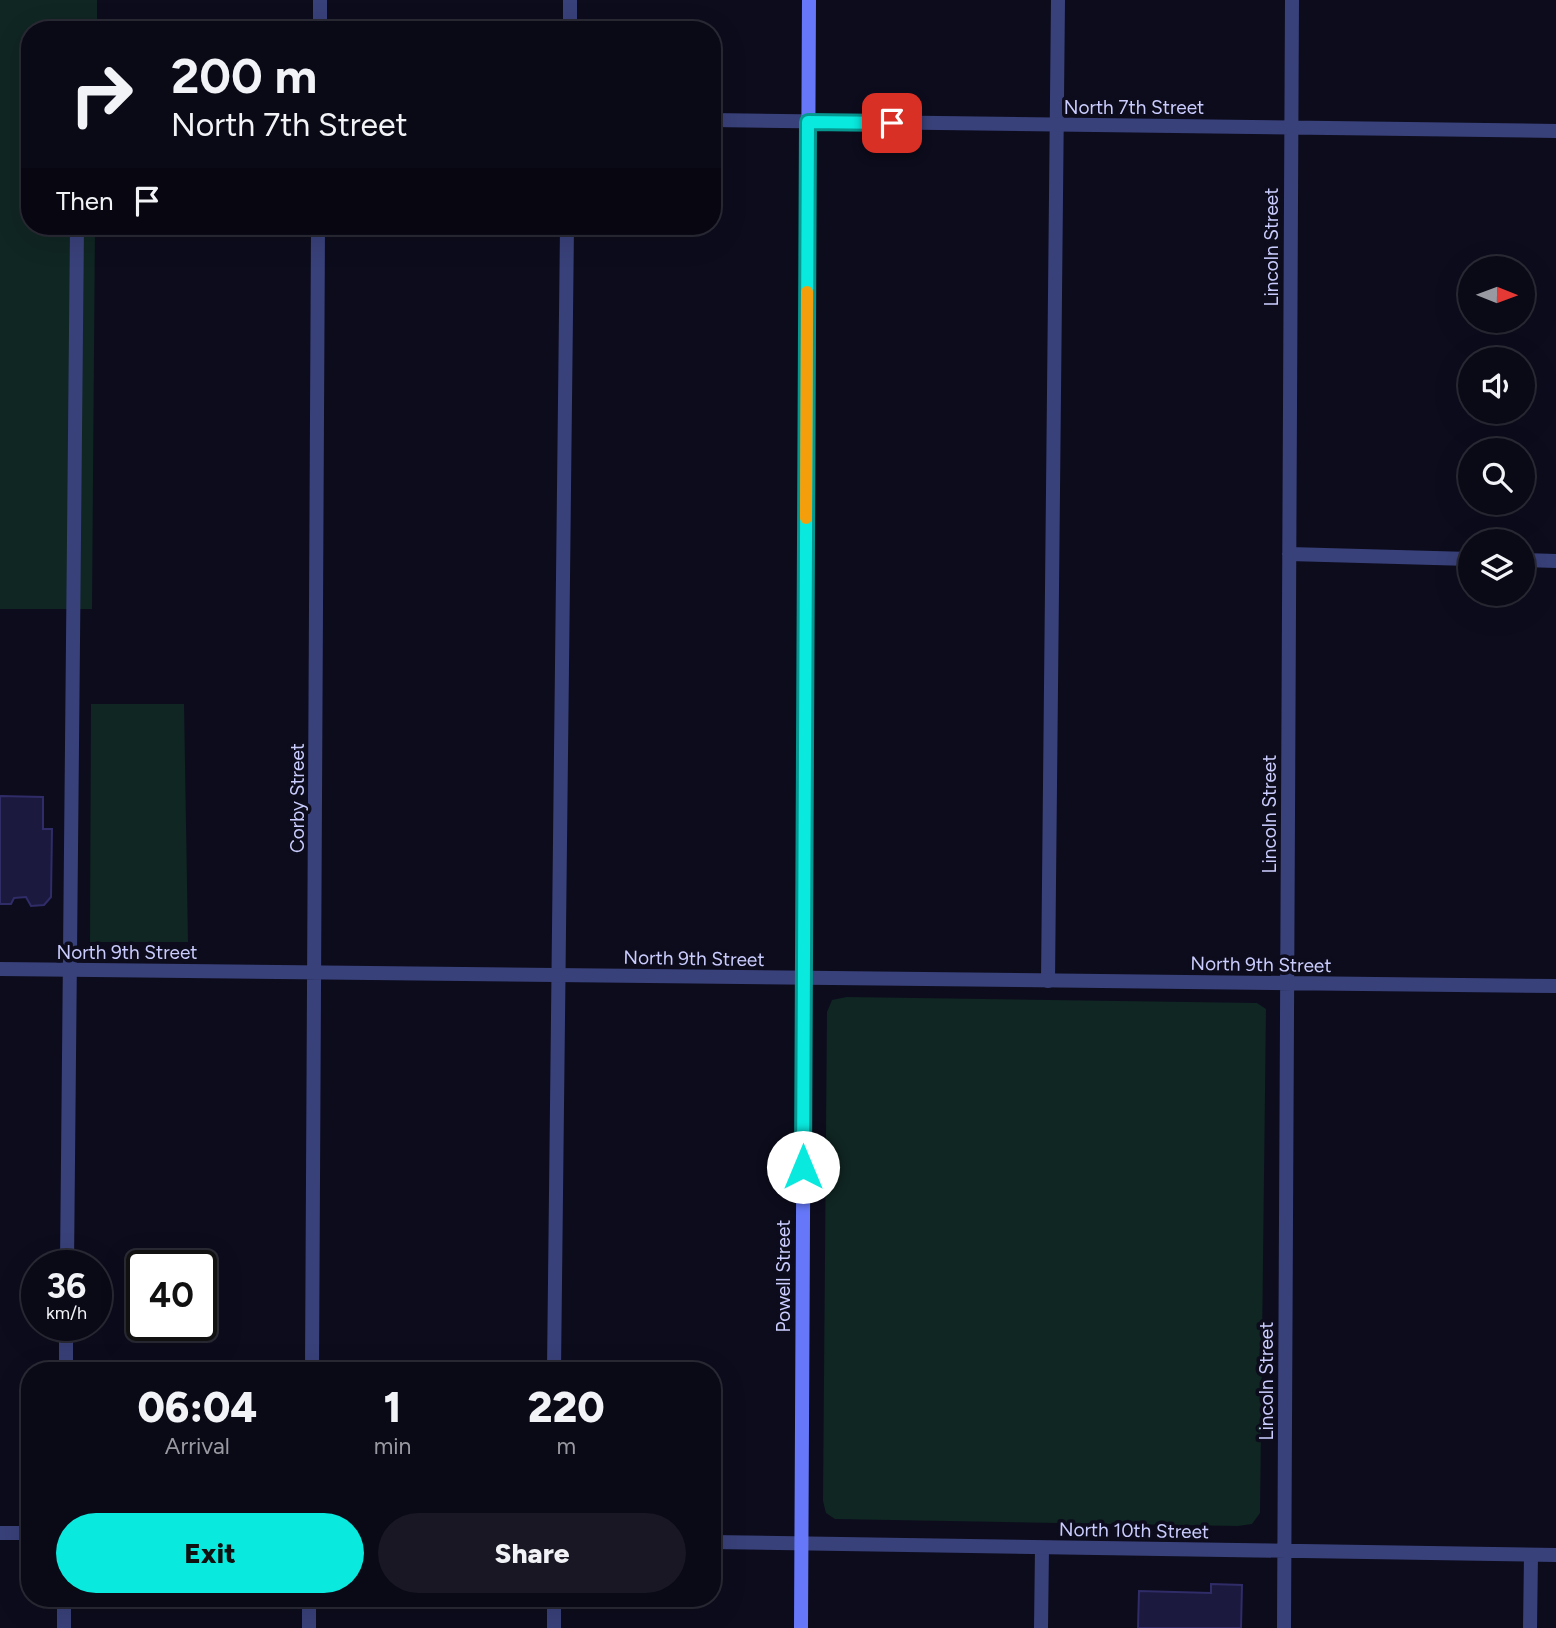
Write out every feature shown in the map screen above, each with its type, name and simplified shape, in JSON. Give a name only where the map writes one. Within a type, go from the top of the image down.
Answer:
[{"type":"street","points":[[320,0],[320,21]]},
{"type":"street","points":[[570,0],[570,21]]},
{"type":"street","name":"Powell Street","points":[[801,1628],[809,0]]},
{"type":"street","points":[[1048,981],[1059,127],[1058,0]]},
{"type":"street","name":"Lincoln Street","points":[[1283,1628],[1292,0]]},
{"type":"street","name":"North 7th Street","points":[[721,120],[1059,127],[1556,131]]},
{"type":"street","points":[[67,1250],[77,235]]},
{"type":"street","name":"Corby Street","points":[[312,1362],[318,235]]},
{"type":"street","points":[[554,1362],[566,235]]},
{"type":"street","points":[[1289,554],[1458,559]]},
{"type":"street","points":[[1535,560],[1556,561]]},
{"type":"street","name":"North 9th Street","points":[[0,969],[1556,986]]},
{"type":"street","points":[[66,1341],[66,1362]]},
{"type":"street","points":[[0,1533],[21,1533]]},
{"type":"street","name":"North 10th Street","points":[[721,1542],[1556,1555]]},
{"type":"street","points":[[1041,1628],[1042,1548]]},
{"type":"street","points":[[1530,1628],[1531,1555]]},
{"type":"street","points":[[64,1607],[64,1628]]},
{"type":"street","points":[[309,1607],[309,1628]]},
{"type":"street","points":[[554,1607],[554,1628]]},
{"type":"green space","points":[[0,0],[97,0],[97,21],[21,21],[21,235],[95,235],[92,609],[0,609]]},
{"type":"green space","points":[[91,704],[184,704],[188,942],[90,942]]},
{"type":"green space","points":[[847,997],[1257,1003],[1266,1009],[1260,1513],[1252,1524],[1238,1526],[835,1519],[826,1513],[823,1501],[827,1012],[832,1000]]},
{"type":"building","points":[[0,796],[43,797],[43,829],[52,829],[51,897],[44,905],[31,906],[26,897],[14,898],[11,904],[0,904]]},
{"type":"building","points":[[1211,1584],[1242,1585],[1241,1628],[1138,1628],[1139,1591],[1211,1593]]},
{"type":"slow traffic","points":[[806,518],[807,292]]},
{"type":"route","points":[[803,1167],[808,122],[892,123]]}]
